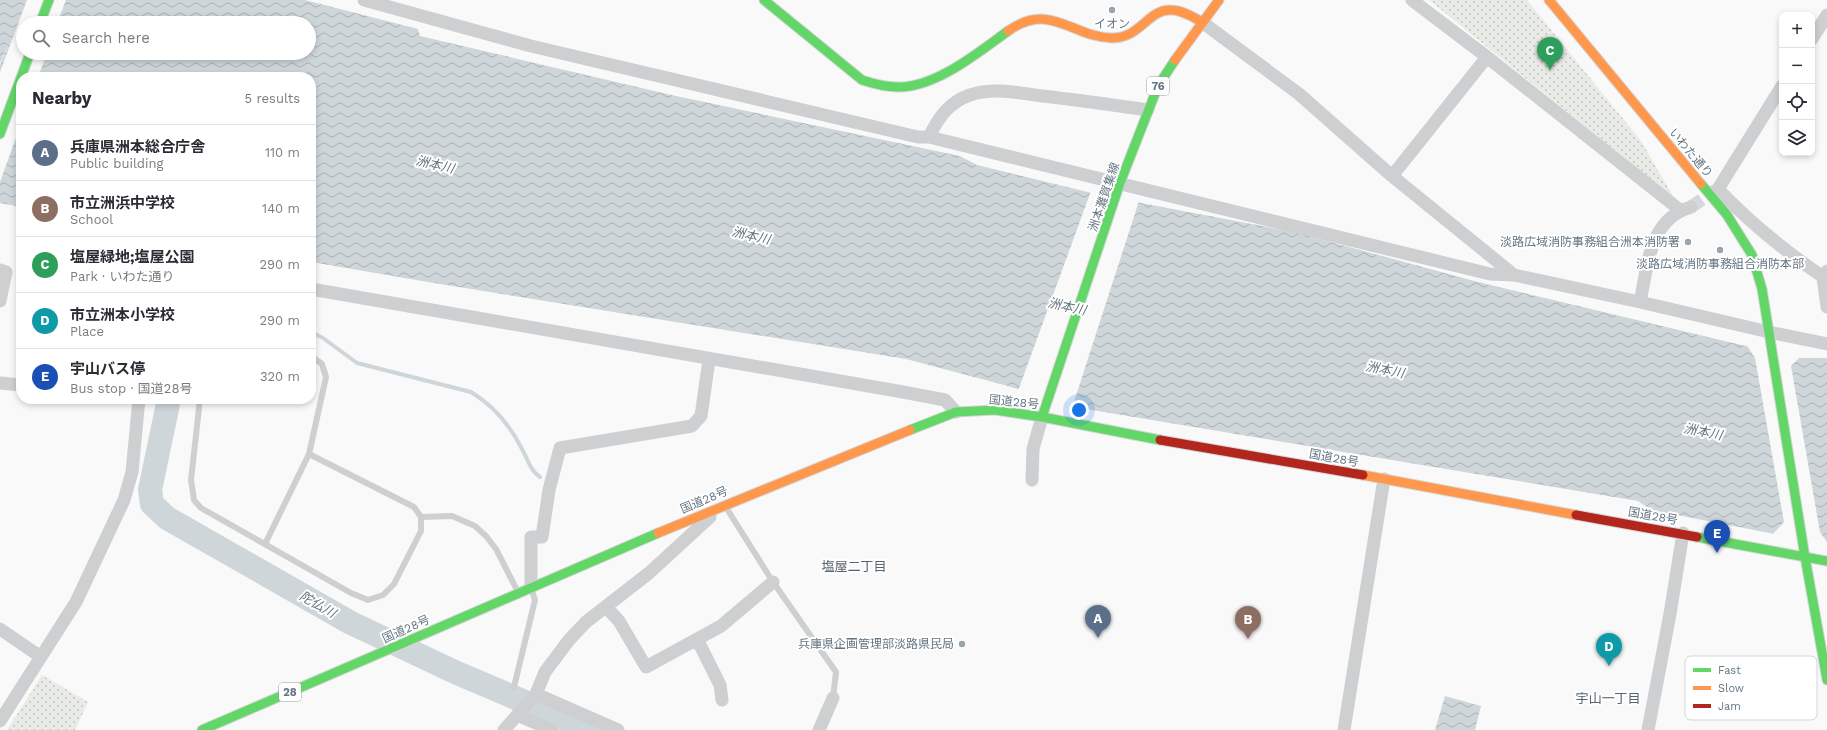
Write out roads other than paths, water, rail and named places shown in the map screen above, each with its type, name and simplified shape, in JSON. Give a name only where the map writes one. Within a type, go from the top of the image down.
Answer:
[{"type":"main road","points":[[43,16],[49,0]]},
{"type":"main road","points":[[764,0],[862,80],[875,86],[888,88],[919,84],[937,78],[1017,26],[1034,18],[1044,18],[1099,37],[1110,38],[1125,37],[1132,34],[1154,14],[1169,9],[1178,10],[1202,22]]},
{"type":"main road","name":"洲本灘賀集線","points":[[1044,411],[1120,183],[1158,86],[1168,69],[1219,0]]},
{"type":"main road","name":"いわた通り","points":[[1549,0],[1735,226],[1752,255],[1759,275],[1805,557],[1827,680]]},
{"type":"main road","points":[[23,72],[27,60]]},
{"type":"main road","points":[[0,134],[16,91]]},
{"type":"main road","name":"国道28号","points":[[202,730],[723,505],[956,412],[995,410],[1044,411],[1135,436],[1683,533],[1827,561]]},
{"type":"street","points":[[364,0],[531,46],[918,137],[929,137],[1490,274],[1514,275],[1640,302],[1769,337],[1827,344]]},
{"type":"street","points":[[1412,0],[1686,209],[1668,219],[1656,234],[1640,302]]},
{"type":"street","points":[[1815,34],[1827,15]]},
{"type":"street","points":[[1202,22],[1299,94],[1392,176],[1514,275]]},
{"type":"street","points":[[1392,176],[1487,57]]},
{"type":"street","points":[[929,137],[936,123],[946,109],[968,96],[984,91],[1000,91],[1088,101],[1148,110]]},
{"type":"street","points":[[1779,91],[1718,189],[1744,215],[1797,259],[1825,274],[1827,307]]},
{"type":"street","points":[[0,270],[6,272],[0,301]]},
{"type":"street","points":[[316,290],[709,360],[945,400],[956,412]]},
{"type":"street","points":[[531,587],[531,537],[542,537],[549,490],[560,448],[692,426],[701,416],[709,360]]},
{"type":"street","points":[[0,383],[16,385]]},
{"type":"street","points":[[0,721],[76,602],[124,500],[132,472],[139,404]]},
{"type":"street","points":[[1032,480],[1033,449],[1044,411]]},
{"type":"street","points":[[1344,730],[1384,479]]},
{"type":"street","points":[[504,730],[536,694],[545,672],[569,640],[586,622],[649,573],[723,505]]},
{"type":"street","points":[[1648,730],[1670,614],[1683,533]]},
{"type":"street","points":[[606,607],[619,621],[646,667],[721,626],[773,582]]},
{"type":"street","points":[[0,629],[41,657]]},
{"type":"street","points":[[697,639],[720,685],[722,700]]},
{"type":"street","points":[[536,694],[618,730]]},
{"type":"street","points":[[819,730],[833,698]]},
{"type":"street","points":[[517,716],[552,730]]},
{"type":"lane","points":[[265,544],[309,454],[326,377],[322,364],[316,360]]},
{"type":"lane","points":[[199,404],[191,480],[194,500],[201,508],[350,593],[368,600],[383,595],[394,584],[421,531],[421,517],[414,507],[309,454]]},
{"type":"lane","points":[[723,505],[773,582],[836,672],[833,698]]},
{"type":"lane","points":[[421,517],[452,516],[475,526],[486,536],[496,549],[518,593]]},
{"type":"lane","points":[[514,687],[535,600],[531,587]]},
{"type":"water","name":"洲本川","points":[[0,0],[305,0],[418,29],[420,36],[676,96],[960,156],[977,165],[1104,196],[1294,232],[1478,282],[1733,343],[1800,358],[1827,358],[1827,544],[1651,510],[1638,501],[1074,407],[1008,386],[906,359],[316,263],[316,72],[16,72],[16,206],[0,203],[0,66],[9,41],[0,64]]},
{"type":"water","points":[[1445,696],[1481,706],[1475,730],[1435,730]]},
{"type":"waterway","points":[[316,334],[357,363],[471,392],[479,397],[487,403],[507,424],[531,468],[540,477]]},
{"type":"waterway","name":"陀仏川","points":[[168,404],[150,490],[152,504],[167,518],[351,623],[457,673],[591,730]]},
{"type":"tunnel","points":[[1691,207],[1716,190]]},
{"type":"place","name":"イオン","points":[[1112,10]]},
{"type":"place","name":"塩屋緑地;塩屋公園","points":[[1550,70]]},
{"type":"place","name":"淡路広域消防事務組合洲本消防署","points":[[1688,242]]},
{"type":"place","name":"淡路広域消防事務組合消防本部","points":[[1720,250]]},
{"type":"place","name":"宇山バス停","points":[[1717,553]]},
{"type":"place","name":"兵庫県洲本総合庁舎","points":[[1098,638]]},
{"type":"place","name":"市立洲浜中学校","points":[[1248,639]]},
{"type":"place","name":"兵庫県企画管理部淡路県民局","points":[[962,644]]},
{"type":"place","name":"市立洲本小学校","points":[[1609,666]]},
{"type":"district","name":"塩屋二丁目","points":[[854,566]]},
{"type":"district","name":"宇山一丁目","points":[[1608,698]]}]
